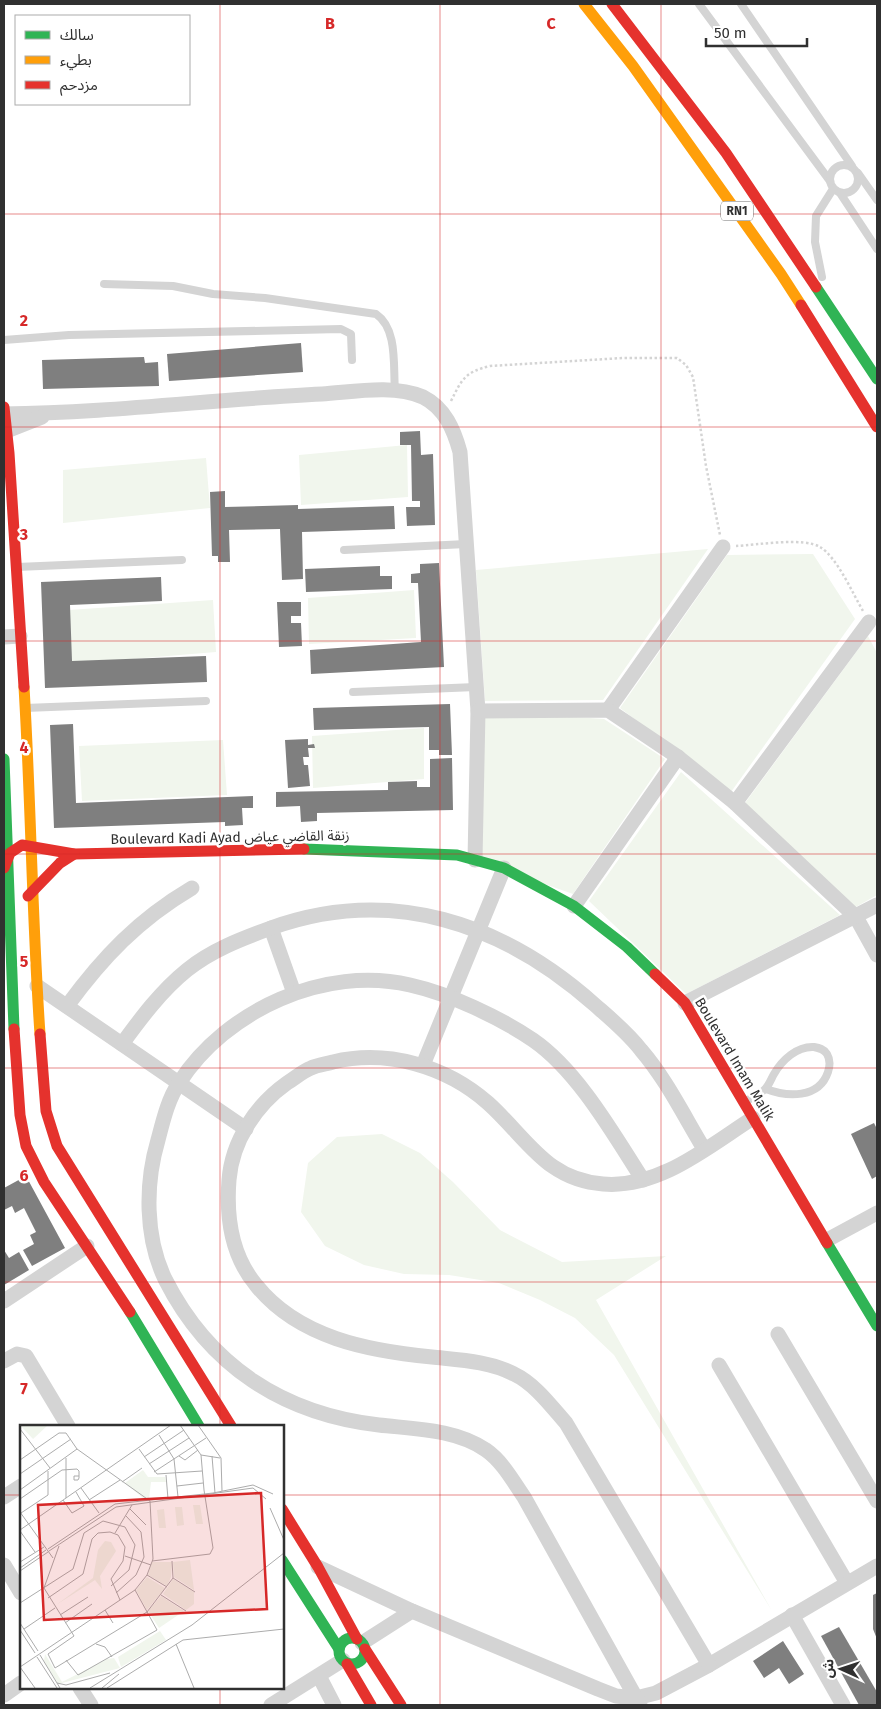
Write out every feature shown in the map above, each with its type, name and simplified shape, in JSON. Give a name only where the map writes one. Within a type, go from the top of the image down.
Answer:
[{"type":"main road","name":"RN1","points":[[584,4],[634,66],[781,274],[877,427]]},
{"type":"main road","name":"RN1","points":[[612,4],[726,153],[877,380]]},
{"type":"main road","points":[[4,411],[25,708],[32,847],[32,891],[46,1111],[56,1146],[139,1275],[230,1425]]},
{"type":"main road","points":[[4,759],[6,909],[20,1116],[26,1146],[44,1182],[140,1328],[198,1425]]},
{"type":"main road","points":[[5,865],[10,853],[19,845],[32,847]]},
{"type":"main road","name":"Boulevard Kadi Ayad زنقة القاضي عياض","points":[[32,847],[74,854],[292,848],[456,855],[504,868]]},
{"type":"main road","points":[[6,909],[24,899],[60,863],[74,854]]},
{"type":"main road","name":"Boulevard Imam Malik","points":[[504,868],[574,906],[627,947],[684,1003],[877,1326]]},
{"type":"main road","points":[[284,1512],[318,1567],[361,1644],[401,1705]]},
{"type":"main road","points":[[284,1563],[371,1705]]},
{"type":"main road","points":[[343,1658],[343,1642],[350,1638],[361,1644]]},
{"type":"main road","points":[[343,1658],[361,1660],[361,1644]]},
{"type":"street","points":[[4,411],[50,414],[242,398],[395,390],[424,398],[444,414],[455,432],[460,452],[478,710],[475,860]]},
{"type":"street","points":[[5,431],[50,414]]},
{"type":"street","points":[[608,710],[723,547]]},
{"type":"street","points":[[735,803],[869,622]]},
{"type":"street","points":[[4,637],[20,636]]},
{"type":"street","points":[[478,710],[608,710],[678,757],[735,803],[856,917],[877,955]]},
{"type":"street","points":[[574,906],[678,757]]},
{"type":"street","points":[[422,1065],[480,931],[504,868]]},
{"type":"street","points":[[67,1006],[96,967],[129,933],[156,910],[192,888]]},
{"type":"street","points":[[684,1003],[877,905]]},
{"type":"street","points":[[122,1044],[146,1010],[186,970],[214,952],[249,935],[307,917],[358,909],[437,916],[480,931],[514,946],[575,987],[614,1022],[646,1056],[704,1149]]},
{"type":"street","points":[[271,928],[294,993]]},
{"type":"street","points":[[638,1702],[524,1498],[504,1468],[488,1452],[472,1442],[449,1434],[353,1422],[327,1416],[295,1404],[269,1392],[232,1367],[212,1348],[187,1315],[164,1277],[156,1252],[150,1216],[149,1181],[153,1154],[165,1114],[179,1083],[204,1052],[225,1033],[248,1016],[294,993],[335,983],[376,981],[409,984],[451,998],[534,1041],[552,1057],[600,1112],[643,1180]]},
{"type":"street","points":[[37,986],[246,1129]]},
{"type":"street","points":[[709,1665],[566,1423],[541,1394],[517,1375],[496,1366],[377,1350],[317,1331],[284,1312],[256,1286],[239,1259],[229,1229],[230,1166],[246,1129],[259,1107],[286,1084],[311,1068],[356,1057],[386,1058],[422,1065],[458,1082],[485,1101],[556,1171],[577,1180],[592,1183],[623,1184],[643,1180],[668,1171],[753,1118]]},
{"type":"street","points":[[827,1240],[877,1213]]},
{"type":"street","points":[[4,1300],[87,1246]]},
{"type":"street","points":[[778,1334],[877,1501]]},
{"type":"street","points":[[4,1361],[17,1354],[26,1356],[67,1425]]},
{"type":"street","points":[[719,1365],[847,1584]]},
{"type":"street","points":[[4,1497],[20,1487]]},
{"type":"street","points":[[318,1567],[412,1611],[598,1689],[638,1702],[709,1665],[877,1566]]},
{"type":"street","points":[[6,1575],[20,1592]]},
{"type":"street","points":[[361,1644],[412,1611]]},
{"type":"street","points":[[792,1615],[843,1705]]},
{"type":"street","points":[[271,1705],[319,1676],[343,1658]]},
{"type":"street","points":[[319,1676],[334,1705]]},
{"type":"street","points":[[4,1695],[20,1684]]},
{"type":"street","points":[[81,1689],[91,1705]]},
{"type":"lane","points":[[699,4],[877,249]]},
{"type":"lane","points":[[741,4],[877,200]]},
{"type":"lane","points":[[829,306],[815,242],[816,216],[834,188],[830,173],[836,166],[844,164],[855,169],[859,180],[856,188],[849,193],[834,188]]},
{"type":"lane","points":[[104,284],[173,286],[213,294],[265,298],[376,314],[383,319],[391,336],[395,390]]},
{"type":"lane","points":[[4,340],[69,335],[341,329],[351,334],[352,360]]},
{"type":"lane","points":[[344,550],[466,544]]},
{"type":"lane","points":[[16,567],[182,560]]},
{"type":"lane","points":[[353,692],[476,686]]},
{"type":"lane","points":[[25,708],[206,701]]},
{"type":"lane","points":[[744,1102],[766,1089],[783,1061],[799,1050],[816,1048],[825,1051],[829,1057],[830,1068],[826,1078],[803,1094],[790,1095],[766,1089]]},
{"type":"path","points":[[444,414],[462,378],[475,370],[490,366],[623,358],[677,358],[686,365],[693,378],[706,466],[723,547],[805,542],[820,547],[840,571],[869,622]]},
{"type":"shaded area","points":[[407,445],[408,497],[301,505],[299,455]]},
{"type":"shaded area","points":[[206,458],[210,508],[63,523],[63,470]]},
{"type":"shaded area","points":[[708,549],[603,700],[485,701],[476,570]]},
{"type":"shaded area","points":[[813,554],[855,619],[731,792],[620,708],[727,555]]},
{"type":"shaded area","points":[[414,590],[416,638],[309,644],[308,598]]},
{"type":"shaded area","points":[[213,600],[216,652],[71,664],[69,610]]},
{"type":"shaded area","points":[[868,636],[877,653],[877,895],[854,908],[745,803]]},
{"type":"shaded area","points":[[485,711],[604,719],[665,759],[573,894],[480,861]]},
{"type":"shaded area","points":[[424,728],[424,779],[313,788],[312,736]]},
{"type":"shaded area","points":[[223,740],[227,795],[82,801],[79,746]]},
{"type":"shaded area","points":[[681,772],[840,915],[686,994],[589,901]]},
{"type":"shaded area","points":[[382,1134],[420,1153],[453,1182],[500,1230],[562,1262],[666,1256],[596,1300],[772,1611],[614,1355],[575,1318],[540,1300],[499,1283],[449,1275],[404,1274],[364,1265],[325,1246],[301,1212],[308,1163],[337,1137]]},
{"type":"building","points":[[301,343],[303,372],[169,381],[167,354]]},
{"type":"building","points":[[144,357],[145,363],[158,362],[159,386],[43,389],[42,360]]},
{"type":"building","points":[[420,431],[421,455],[433,454],[435,525],[407,526],[406,507],[420,507],[420,501],[412,501],[411,445],[400,445],[400,432]]},
{"type":"building","points":[[225,491],[225,507],[298,505],[298,509],[394,506],[395,529],[302,532],[303,579],[282,580],[280,529],[229,530],[230,562],[218,562],[218,556],[212,556],[210,492]]},
{"type":"building","points":[[439,563],[444,667],[311,674],[310,650],[421,642],[418,583],[411,583],[411,574],[420,573],[420,564]]},
{"type":"building","points":[[380,566],[380,576],[392,576],[392,589],[306,592],[305,569]]},
{"type":"building","points":[[161,577],[162,601],[70,605],[72,661],[206,656],[207,682],[45,688],[41,582]]},
{"type":"building","points":[[277,602],[301,602],[301,616],[291,616],[291,623],[301,623],[302,646],[279,647]]},
{"type":"building","points":[[450,704],[452,755],[439,755],[439,750],[429,750],[429,727],[314,730],[313,708]]},
{"type":"building","points":[[73,724],[76,803],[253,796],[253,808],[242,808],[243,825],[225,826],[225,822],[54,828],[50,725]]},
{"type":"building","points":[[308,739],[308,745],[314,744],[315,748],[308,748],[309,757],[303,757],[304,765],[308,765],[310,786],[288,788],[285,740]]},
{"type":"building","points":[[452,758],[453,810],[317,813],[317,821],[301,822],[300,806],[276,807],[276,792],[388,790],[388,782],[417,781],[417,787],[430,787],[430,759]]},
{"type":"building","points":[[874,1123],[877,1129],[877,1176],[872,1179],[851,1134]]},
{"type":"building","points":[[26,1176],[65,1248],[32,1266],[23,1250],[34,1244],[30,1235],[36,1232],[24,1208],[15,1213],[12,1206],[4,1210],[4,1188]]},
{"type":"building","points":[[4,1250],[9,1258],[19,1252],[29,1270],[4,1285]]},
{"type":"building","points":[[877,1593],[877,1639],[873,1629],[873,1595]]},
{"type":"building","points":[[839,1627],[877,1692],[877,1705],[859,1705],[821,1636]]},
{"type":"building","points":[[783,1641],[804,1674],[789,1684],[779,1668],[764,1678],[753,1661]]},
{"type":"traffic: fast","points":[[816,287],[877,379]]},
{"type":"traffic: fast","points":[[4,759],[14,1029]]},
{"type":"traffic: fast","points":[[304,849],[457,855],[504,868],[574,906],[627,947],[655,974]]},
{"type":"traffic: fast","points":[[827,1243],[877,1326]]},
{"type":"traffic: fast","points":[[130,1312],[198,1425]]},
{"type":"traffic: fast","points":[[284,1563],[339,1649]]},
{"type":"traffic: fast","points":[[352,1638],[361,1642],[365,1651],[361,1660],[352,1664],[343,1660],[339,1651],[343,1642],[352,1638]]},
{"type":"traffic: slow","points":[[584,4],[633,66],[801,305]]},
{"type":"traffic: slow","points":[[24,687],[40,1034]]},
{"type":"traffic: jam","points":[[612,4],[726,153],[816,287]]},
{"type":"traffic: jam","points":[[801,305],[877,427]]},
{"type":"traffic: jam","points":[[4,407],[9,453],[24,687]]},
{"type":"traffic: jam","points":[[4,868],[10,853],[22,845],[74,854],[304,849]]},
{"type":"traffic: jam","points":[[28,896],[60,863],[74,854]]},
{"type":"traffic: jam","points":[[655,974],[685,1003],[827,1243]]},
{"type":"traffic: jam","points":[[14,1029],[20,1115],[26,1146],[44,1182],[130,1312]]},
{"type":"traffic: jam","points":[[40,1034],[46,1111],[57,1146],[230,1425]]},
{"type":"traffic: jam","points":[[284,1512],[318,1567],[357,1639]]},
{"type":"traffic: jam","points":[[365,1649],[401,1705]]},
{"type":"traffic: jam","points":[[347,1664],[371,1705]]}]
